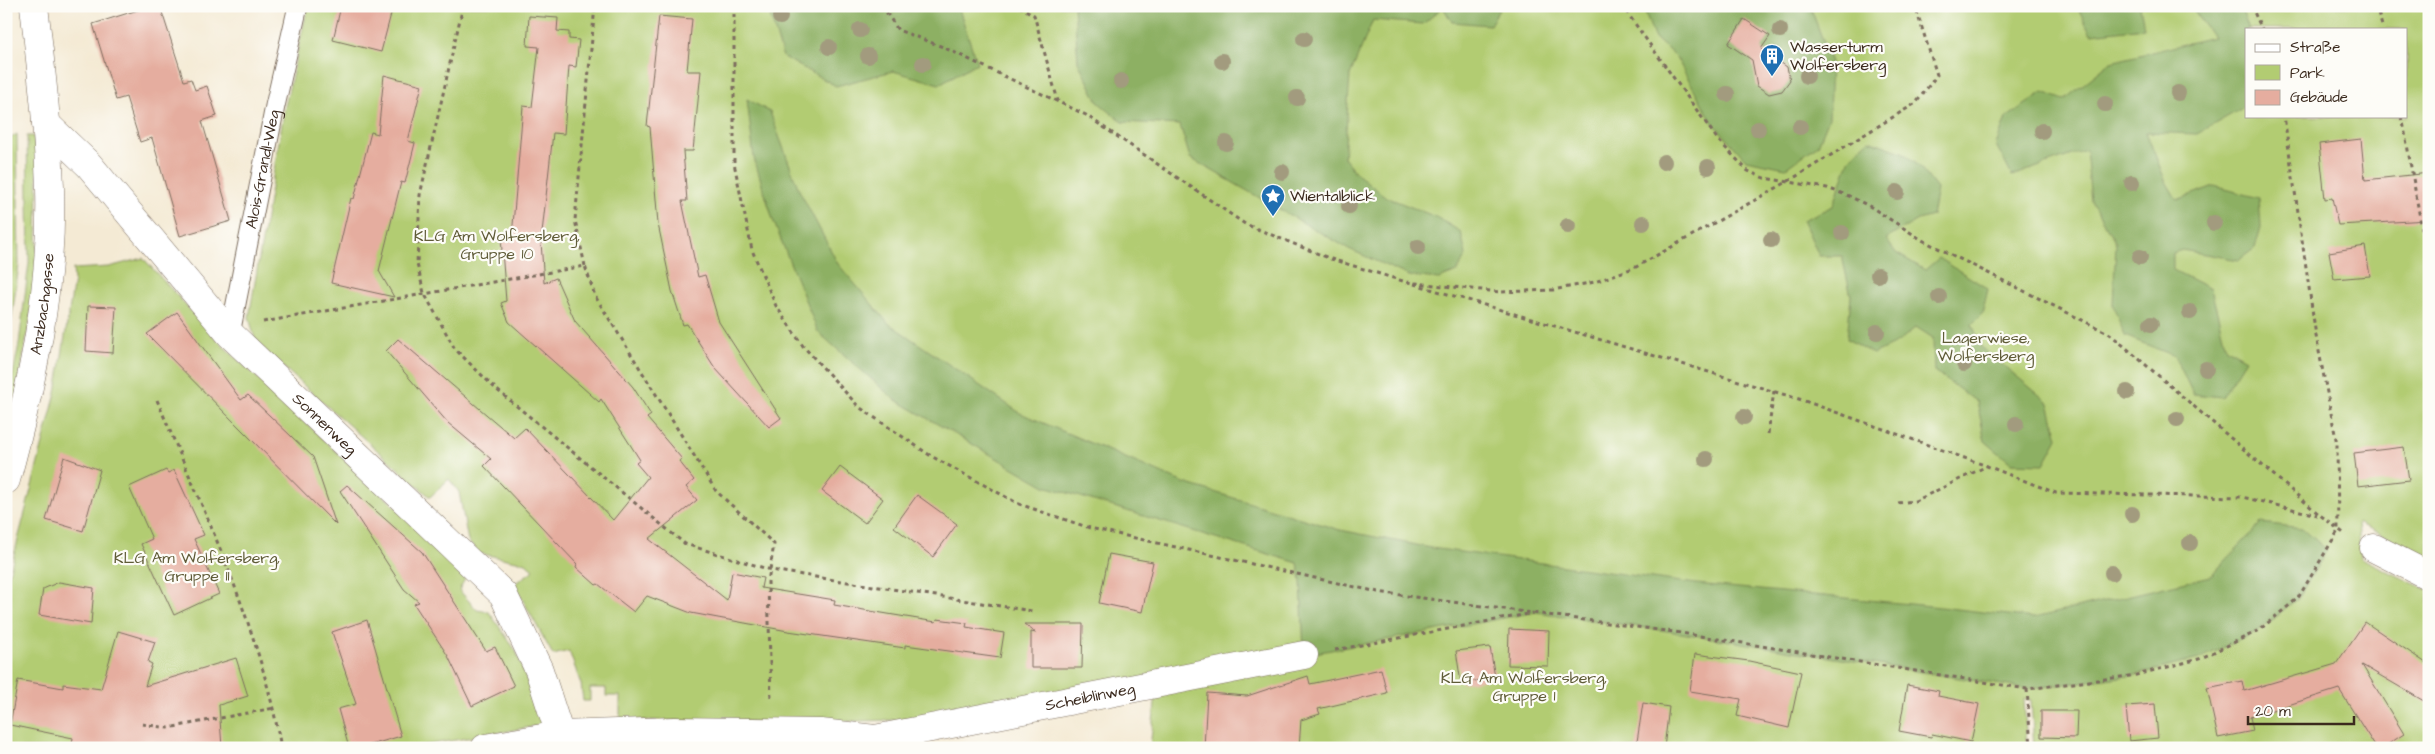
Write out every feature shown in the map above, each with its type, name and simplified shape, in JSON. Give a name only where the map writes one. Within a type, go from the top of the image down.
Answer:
[{"type":"street","name":"Anzbachgasse","points":[[6,480],[31,386],[45,288],[50,190],[46,124],[34,6]]},
{"type":"street","name":"Sonnenweg","points":[[46,124],[89,165],[231,328],[502,594],[540,670],[560,742]]},
{"type":"street","points":[[2374,548],[2429,576]]},
{"type":"street","name":"Scheiblinweg","points":[[485,748],[674,730],[821,733],[886,743],[1304,655]]},
{"type":"lane","name":"Alois-Grandl-Weg","points":[[231,328],[275,106],[298,6]]},
{"type":"path","points":[[463,6],[420,195],[416,264],[424,293],[455,349],[498,390],[685,544],[771,570],[1032,611]]},
{"type":"path","points":[[595,6],[575,220],[585,266],[595,296],[716,491],[774,544],[768,582],[771,732]]},
{"type":"path","points":[[734,6],[734,164],[752,250],[776,306],[803,346],[859,407],[931,456],[1020,504],[1090,528],[1378,592],[1681,633],[2027,689],[2136,675],[2199,660],[2258,631],[2298,598],[2338,531],[2337,444],[2316,336],[2284,118]]},
{"type":"path","points":[[882,6],[898,30],[943,46],[1086,115],[1245,224],[1331,259],[1774,391],[1987,466],[2056,493],[2242,497],[2320,516]]},
{"type":"path","points":[[1018,6],[1034,15],[1058,101]]},
{"type":"path","points":[[1406,282],[1500,292],[1553,290],[1595,282],[1636,267],[1786,182],[1916,103],[1937,75],[1915,6]]},
{"type":"path","points":[[2252,6],[2262,28]]},
{"type":"path","points":[[2376,6],[2383,28]]},
{"type":"path","points":[[1626,11],[1718,140],[1734,158],[1756,174],[1786,182],[1827,188],[1849,196],[1871,207],[1922,240],[2110,334],[2338,531],[2374,548]]},
{"type":"path","points":[[2402,118],[2429,269]]},
{"type":"path","points":[[231,328],[585,266]]},
{"type":"path","points":[[1768,434],[1774,391]]},
{"type":"path","points":[[157,400],[246,615],[274,708],[281,748]]},
{"type":"path","points":[[1898,502],[1915,501],[1987,466]]},
{"type":"path","points":[[1304,655],[1536,612]]},
{"type":"path","points":[[2027,689],[2031,748]]},
{"type":"path","points":[[142,724],[168,728],[274,708]]},
{"type":"path","points":[[1273,748],[1288,748]]},
{"type":"green space","name":"Lagerwiese, Wolfersberg","points":[[308,6],[2429,6],[2429,557],[2358,523],[2361,558],[2429,591],[2429,748],[2034,748],[2031,700],[2024,699],[2027,748],[1150,748],[1156,695],[928,719],[824,722],[620,720],[620,696],[606,696],[606,688],[590,688],[590,701],[583,701],[581,684],[569,651],[553,655],[514,584],[534,570],[526,563],[478,553],[468,541],[459,492],[449,479],[430,497],[256,343],[249,317],[285,106]]},
{"type":"green space","points":[[767,6],[958,6],[977,63],[939,84],[893,71],[836,86],[783,57]]},
{"type":"green space","points":[[1074,6],[1501,6],[1490,25],[1452,22],[1443,7],[1423,24],[1373,20],[1350,75],[1344,158],[1356,173],[1386,197],[1436,217],[1461,232],[1466,255],[1457,272],[1439,279],[1409,276],[1349,249],[1190,158],[1180,125],[1122,122],[1098,102],[1078,61]]},
{"type":"green space","points":[[1643,6],[1810,6],[1831,62],[1829,118],[1818,145],[1786,168],[1746,160],[1713,123],[1676,57],[1654,37]]},
{"type":"green space","points":[[2077,6],[2140,6],[2144,28],[2091,34]]},
{"type":"green space","points":[[2191,6],[2240,6],[2249,28],[2245,28],[2245,107],[2197,134],[2146,132],[2165,180],[2177,200],[2214,186],[2259,198],[2261,227],[2255,248],[2239,260],[2182,250],[2173,253],[2173,270],[2211,289],[2226,348],[2246,359],[2222,397],[2193,394],[2175,356],[2125,336],[2113,305],[2116,243],[2091,201],[2086,150],[2012,176],[1996,145],[2006,118],[2043,92],[2064,100],[2111,62],[2213,37]]},
{"type":"green space","points":[[747,99],[770,112],[799,190],[838,264],[888,323],[1020,413],[1184,483],[1340,530],[1431,548],[1696,584],[1931,606],[2034,618],[2211,576],[2261,523],[2302,528],[2327,550],[2298,598],[2258,631],[2199,659],[2136,675],[2027,689],[1681,633],[1536,612],[1304,655],[1301,581],[1298,563],[1045,486],[894,399],[818,332],[773,220],[754,158]]},
{"type":"green space","points":[[17,134],[19,265],[6,360],[6,141]]},
{"type":"green space","points":[[27,136],[33,136],[38,158],[37,279],[6,455],[6,409],[19,344],[29,262]]},
{"type":"green space","points":[[1869,140],[1904,153],[1920,167],[1937,189],[1932,216],[1918,220],[1886,239],[1896,253],[1925,270],[1939,258],[1988,289],[1982,314],[1972,324],[1981,347],[2049,403],[2058,438],[2044,464],[2011,463],[1985,441],[1977,402],[1934,371],[1933,338],[1916,327],[1898,342],[1873,354],[1847,339],[1851,296],[1842,256],[1819,256],[1803,220],[1833,206],[1850,158]]},
{"type":"green space","name":"KLG Am Wolfersberg, Gruppe 11","points":[[143,258],[221,344],[446,554],[465,579],[459,590],[477,610],[489,612],[516,651],[543,725],[409,748],[6,748],[6,586],[56,393],[74,280],[73,269],[109,267]]},
{"type":"green space","points":[[643,743],[771,743],[840,748],[621,748]]},
{"type":"building","points":[[151,6],[160,6],[184,81],[191,79],[195,90],[207,86],[217,116],[202,121],[231,221],[180,236],[152,138],[140,142],[126,97],[116,100],[93,24]]},
{"type":"building","points":[[341,6],[362,6],[391,14],[381,52],[333,40]]},
{"type":"building","points":[[529,16],[558,18],[557,31],[569,32],[569,39],[579,40],[576,67],[569,66],[564,134],[553,133],[541,242],[544,283],[556,278],[575,321],[633,387],[651,415],[647,418],[682,459],[679,461],[694,480],[686,487],[697,500],[649,539],[727,600],[732,572],[763,578],[761,588],[835,600],[834,605],[936,622],[937,619],[967,623],[966,627],[1004,633],[1000,658],[905,645],[905,648],[788,631],[691,613],[647,596],[634,612],[598,584],[596,585],[576,567],[577,564],[484,466],[491,459],[448,423],[386,351],[398,339],[514,438],[525,428],[613,520],[648,477],[636,463],[640,460],[601,399],[599,402],[509,322],[501,303],[506,301],[501,238],[512,237],[523,106],[532,107],[539,47],[527,46]]},
{"type":"building","points":[[659,16],[692,19],[687,71],[701,71],[693,151],[683,151],[687,201],[682,201],[698,277],[705,275],[719,322],[781,418],[769,427],[715,368],[687,324],[683,325],[672,291],[658,224],[650,127],[647,126]]},
{"type":"building","points":[[1744,19],[1770,36],[1761,49],[1787,67],[1790,80],[1782,91],[1769,94],[1757,86],[1752,60],[1728,44]]},
{"type":"building","points":[[384,75],[422,85],[408,141],[415,143],[405,183],[401,182],[379,271],[394,297],[331,283],[351,198],[354,199],[371,132],[378,134]]},
{"type":"building","points":[[2361,139],[2365,180],[2429,173],[2429,220],[2338,225],[2332,198],[2325,199],[2319,144]]},
{"type":"building","points":[[2365,246],[2370,276],[2334,279],[2329,252]]},
{"type":"building","points":[[88,306],[116,307],[113,353],[86,351]]},
{"type":"building","points":[[177,312],[241,400],[248,395],[313,457],[336,525],[147,334]]},
{"type":"building","points":[[2404,447],[2409,480],[2358,486],[2354,453]]},
{"type":"building","points":[[64,457],[100,470],[83,531],[46,520]]},
{"type":"building","points":[[840,467],[883,499],[865,523],[822,491]]},
{"type":"building","points":[[166,470],[168,473],[174,470],[204,535],[194,539],[219,594],[174,615],[141,544],[152,539],[129,487]]},
{"type":"building","points":[[347,485],[422,552],[486,651],[495,647],[514,686],[472,706],[448,656],[414,604],[419,602],[404,589],[340,491]]},
{"type":"building","points":[[917,495],[957,524],[933,557],[894,527]]},
{"type":"building","points":[[1109,554],[1153,562],[1142,612],[1099,603]]},
{"type":"building","points":[[59,582],[94,588],[91,624],[39,615],[43,589]]},
{"type":"building","points":[[367,620],[401,736],[360,748],[349,748],[338,709],[356,704],[332,632]]},
{"type":"building","points":[[2365,622],[2429,665],[2429,704],[2362,665],[2404,734],[2382,748],[2376,748],[2339,689],[2250,717],[2253,731],[2218,738],[2207,688],[2242,681],[2244,691],[2336,664]]},
{"type":"building","points":[[1024,624],[1083,624],[1082,668],[1031,668],[1031,632],[1036,633]]},
{"type":"building","points":[[1509,629],[1549,631],[1548,666],[1508,665]]},
{"type":"building","points":[[118,631],[155,642],[148,662],[152,664],[145,686],[236,658],[248,696],[219,705],[222,748],[71,748],[73,738],[10,725],[18,680],[63,688],[63,684],[101,689]]},
{"type":"building","points":[[1490,647],[1495,678],[1461,683],[1456,651]]},
{"type":"building","points":[[1695,654],[1749,661],[1801,672],[1789,728],[1737,716],[1741,699],[1690,691]]},
{"type":"building","points":[[1381,669],[1387,693],[1318,709],[1320,714],[1301,720],[1299,748],[1204,748],[1207,693],[1247,696],[1308,676],[1310,684]]},
{"type":"building","points":[[1907,685],[1939,691],[1938,696],[1979,704],[1971,742],[1932,734],[1931,737],[1899,731]]},
{"type":"building","points":[[1643,703],[1669,707],[1664,748],[1636,748]]},
{"type":"building","points":[[2155,704],[2158,738],[2129,741],[2126,706]]},
{"type":"building","points":[[2041,711],[2077,711],[2076,738],[2041,737]]},
{"type":"place","name":"Wasserturm Wolfersberg","points":[[1772,77]]},
{"type":"place","name":"Wientalblick","points":[[1273,217]]},
{"type":"park label","name":"KLG Am Wolfersberg, Gruppe 10","points":[[497,245]]},
{"type":"park label","name":"KLG Am Wolfersberg, Gruppe 1","points":[[1524,687]]}]
